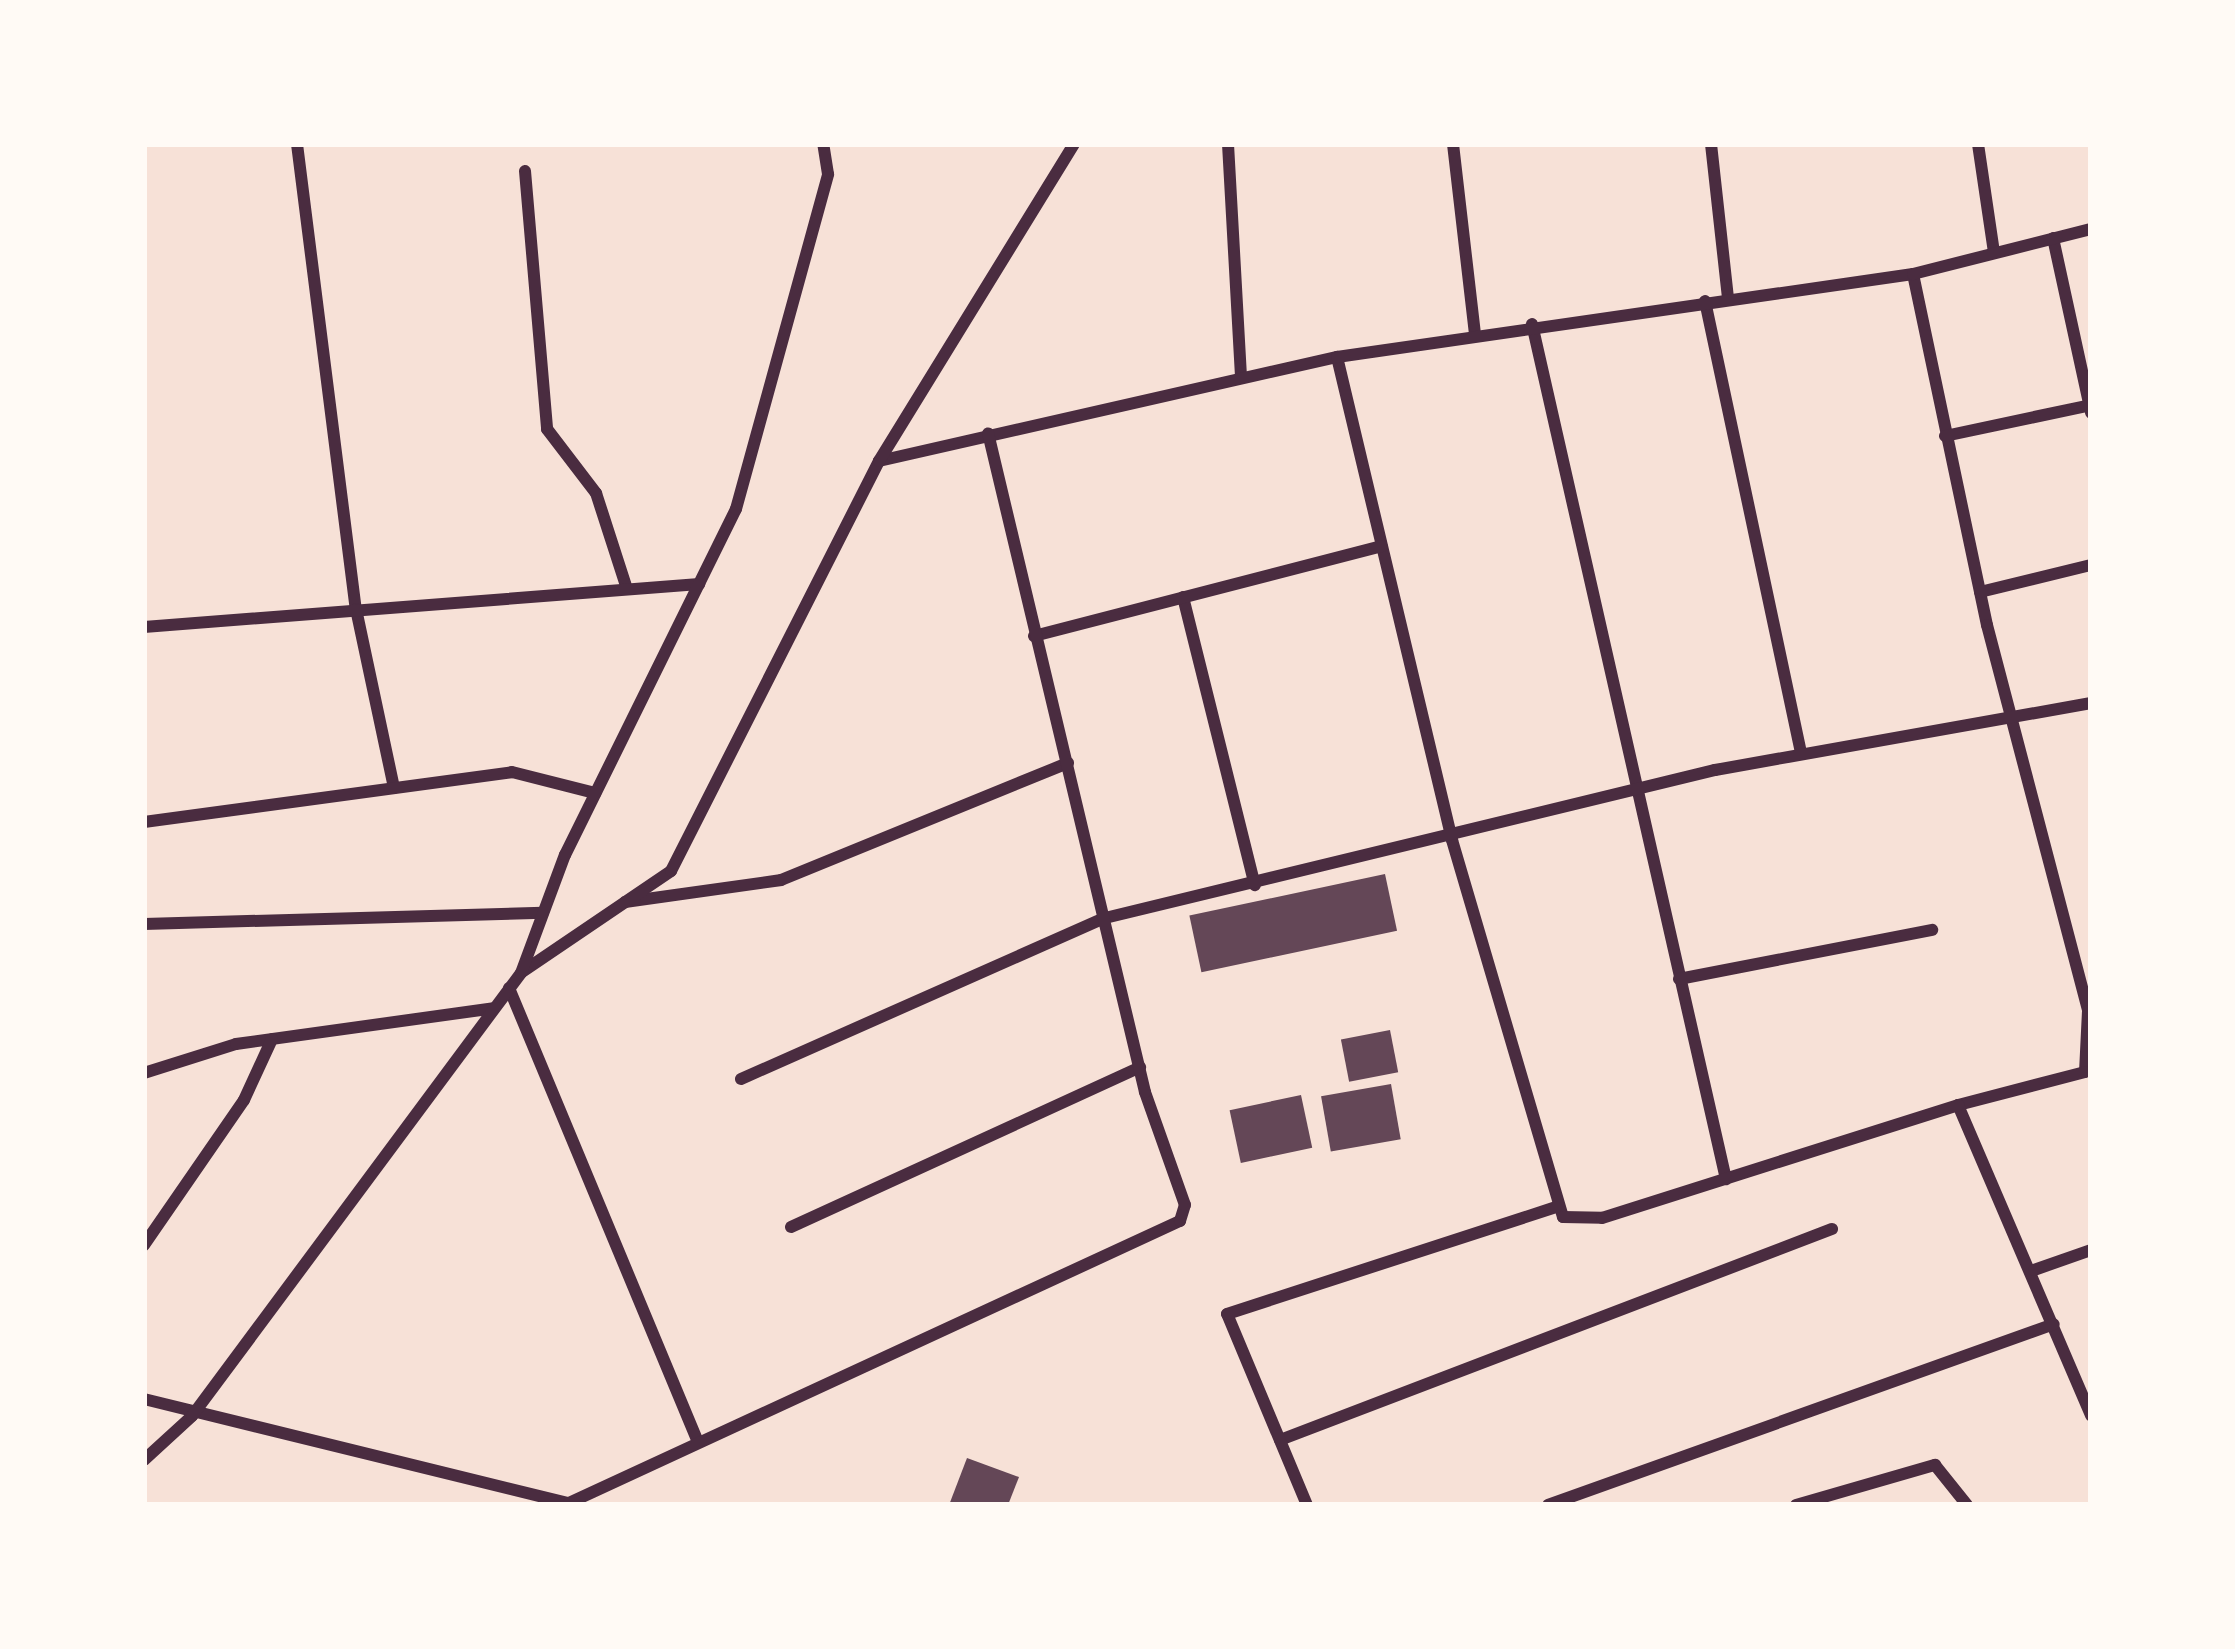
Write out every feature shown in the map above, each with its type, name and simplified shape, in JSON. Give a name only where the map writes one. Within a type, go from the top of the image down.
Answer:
[{"type":"street","points":[[297,144],[356,609],[394,788]]},
{"type":"street","points":[[521,973],[596,793],[736,509],[828,175],[823,144]]},
{"type":"street","points":[[144,1460],[192,1416],[521,973],[670,871],[879,460],[1074,144]]},
{"type":"street","points":[[1228,144],[1241,377]]},
{"type":"street","points":[[1453,144],[1475,334]]},
{"type":"street","points":[[1711,144],[1728,298]]},
{"type":"street","points":[[1978,144],[1994,253]]},
{"type":"street","points":[[525,171],[547,429],[596,493],[626,586]]},
{"type":"street","points":[[879,460],[1337,357],[1532,324],[1913,274],[2091,229]]},
{"type":"street","points":[[1945,436],[2090,407],[2053,238]]},
{"type":"street","points":[[1337,357],[1452,840],[1556,1207],[1575,1220],[1601,1218],[1958,1106],[2086,1072],[2088,1011],[1980,592],[1913,274]]},
{"type":"street","points":[[1705,301],[1801,754]]},
{"type":"street","points":[[1532,324],[1634,792],[1726,1179]]},
{"type":"street","points":[[144,1400],[192,1416],[572,1504],[696,1438],[1167,1235],[1185,1205],[1140,1067],[988,434]]},
{"type":"street","points":[[1034,636],[1382,546]]},
{"type":"street","points":[[1980,592],[2091,565]]},
{"type":"street","points":[[144,627],[626,586],[699,584]]},
{"type":"street","points":[[1183,597],[1255,885]]},
{"type":"street","points":[[741,1079],[1105,918],[1452,840],[1801,754],[2091,703]]},
{"type":"street","points":[[624,902],[781,880],[1068,763]]},
{"type":"street","points":[[144,822],[539,772],[596,793]]},
{"type":"street","points":[[144,924],[543,913]]},
{"type":"street","points":[[1679,980],[1932,930]]},
{"type":"street","points":[[509,988],[696,1438]]},
{"type":"street","points":[[144,1073],[272,1039],[494,1008]]},
{"type":"street","points":[[144,1245],[272,1039]]},
{"type":"street","points":[[791,1227],[1140,1067]]},
{"type":"street","points":[[1958,1106],[2034,1270],[2091,1416]]},
{"type":"street","points":[[1306,1505],[1227,1314],[1556,1207]]},
{"type":"street","points":[[1280,1440],[1832,1229]]},
{"type":"street","points":[[2034,1270],[2091,1250]]},
{"type":"street","points":[[1549,1505],[2054,1324]]},
{"type":"street","points":[[1796,1505],[1935,1465],[1967,1505]]},
{"type":"building","points":[[1385,874],[1397,931],[1201,972],[1189,916]]},
{"type":"building","points":[[1390,1030],[1398,1072],[1349,1082],[1341,1040]]},
{"type":"building","points":[[1391,1084],[1401,1139],[1331,1151],[1321,1096]]},
{"type":"building","points":[[1301,1095],[1312,1148],[1241,1163],[1230,1110]]},
{"type":"building","points":[[967,1458],[1019,1477],[1008,1505],[949,1505]]}]
